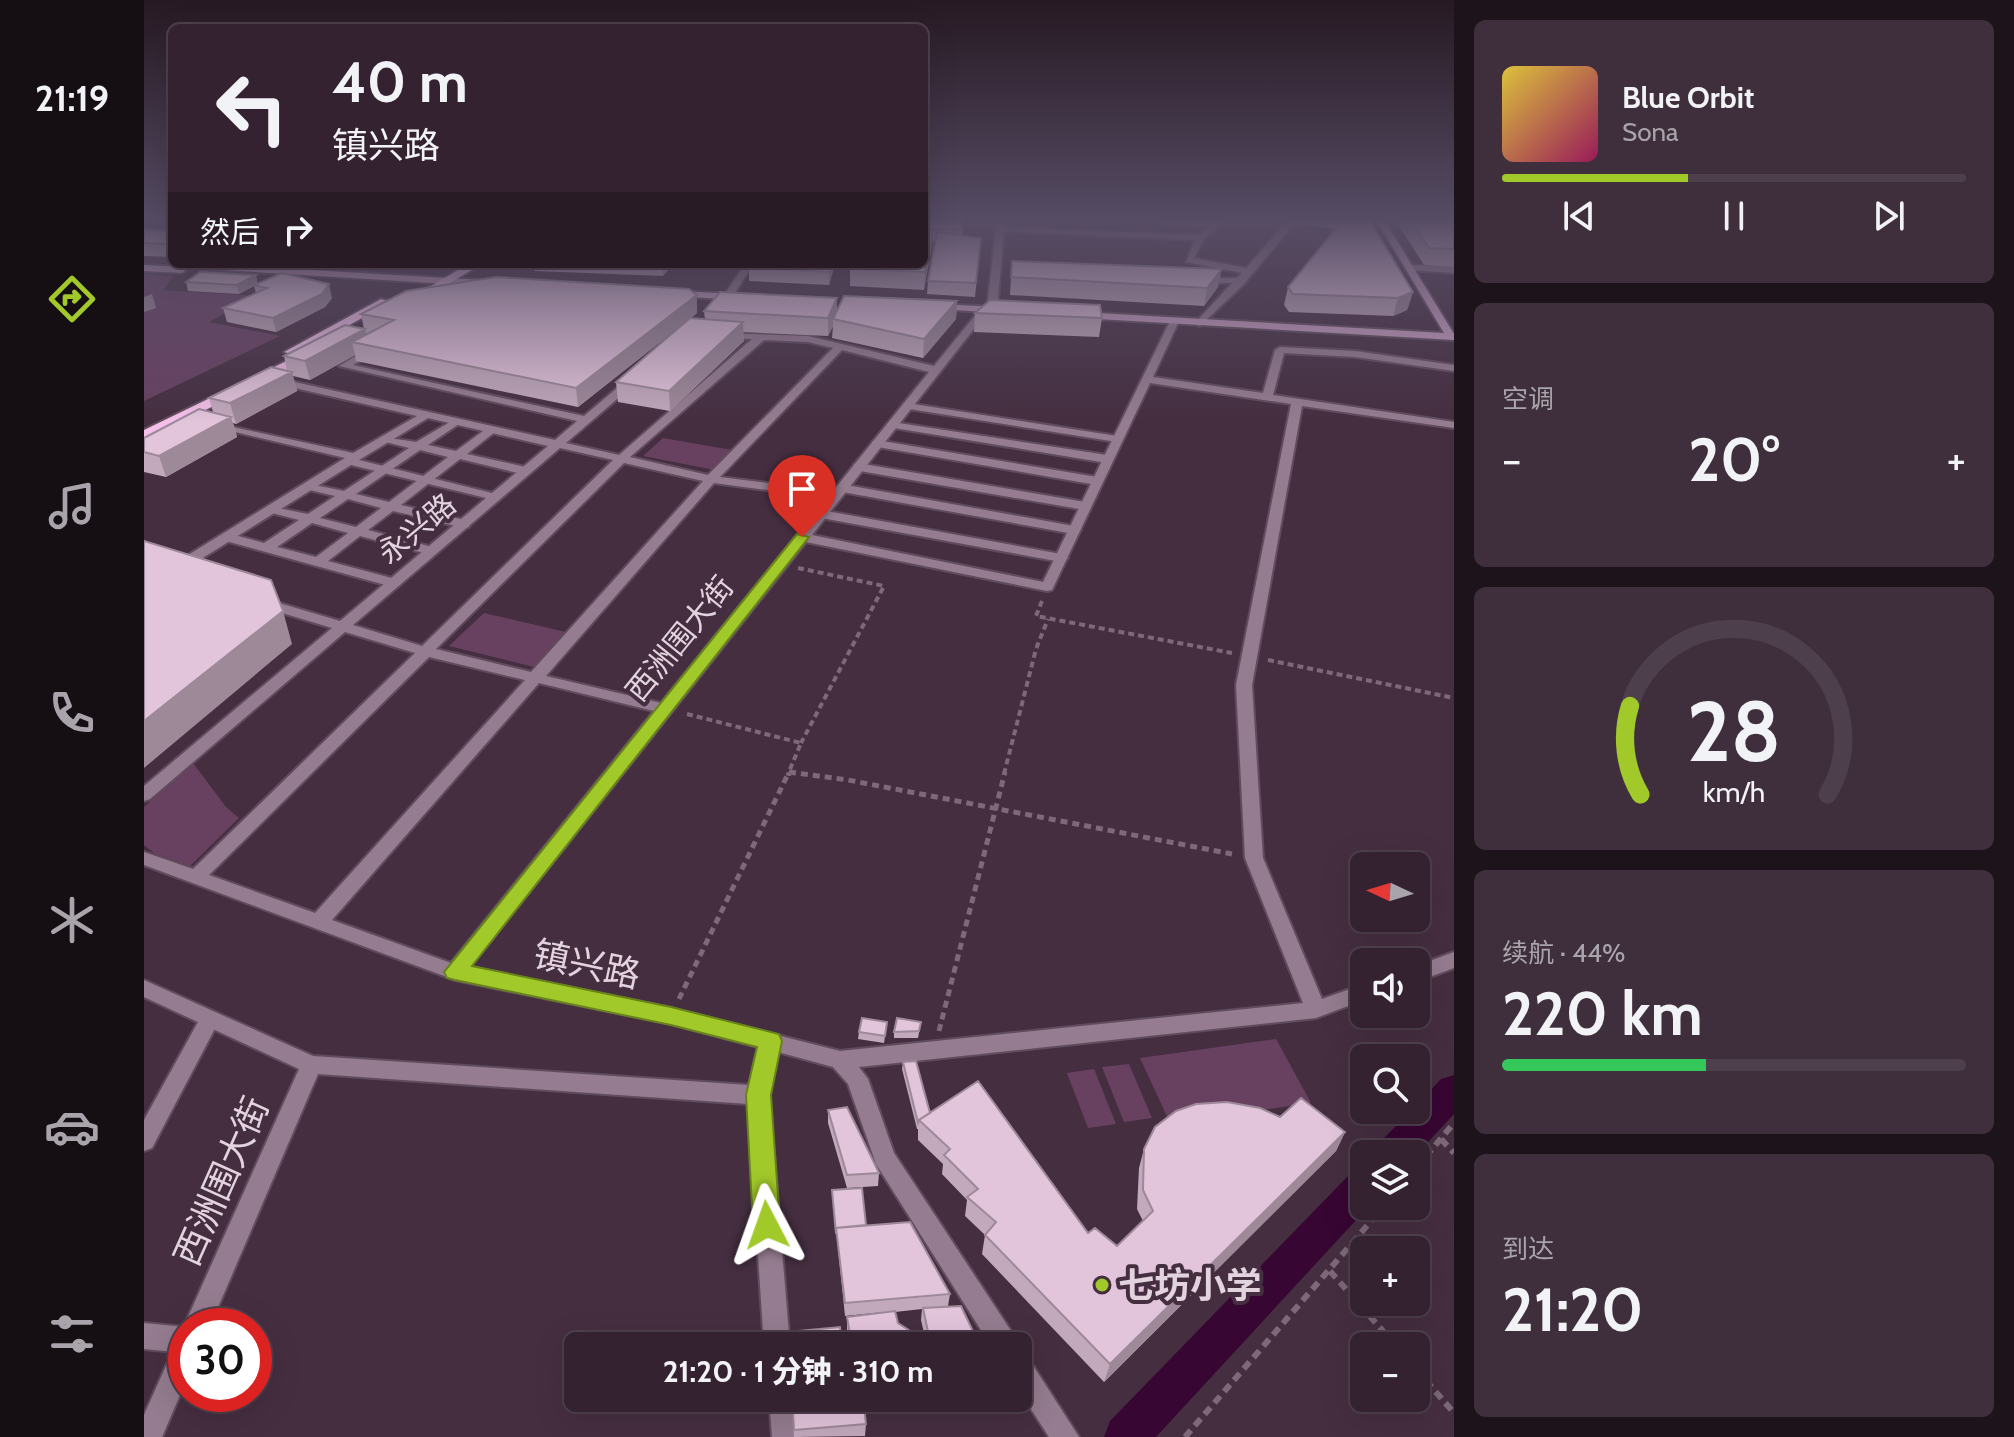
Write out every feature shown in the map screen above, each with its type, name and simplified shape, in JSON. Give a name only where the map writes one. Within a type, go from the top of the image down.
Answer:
[{"type":"main road","points":[[407,291],[417,288]]},
{"type":"main road","points":[[144,436],[425,288]]},
{"type":"main road","points":[[1423,288],[1453,337]]},
{"type":"main road","points":[[670,297],[749,300]]},
{"type":"main road","points":[[144,423],[393,298]]},
{"type":"main road","points":[[923,308],[1017,311]]},
{"type":"main road","points":[[1071,314],[1453,337]]},
{"type":"street","points":[[712,312],[733,288]]},
{"type":"street","points":[[989,309],[992,288]]},
{"type":"street","points":[[1200,323],[1235,288]]},
{"type":"street","name":"西洲围大街","points":[[455,972],[876,444],[989,309]]},
{"type":"street","points":[[802,537],[1047,587],[1174,321]]},
{"type":"street","points":[[703,334],[808,339],[936,370]]},
{"type":"street","points":[[196,877],[621,459],[761,337]]},
{"type":"street","points":[[358,338],[381,343],[344,366],[586,420]]},
{"type":"street","points":[[319,922],[711,479],[841,346]]},
{"type":"street","points":[[1267,398],[1280,350],[1355,354],[1454,368]]},
{"type":"street","name":"永兴路","points":[[144,795],[643,372]]},
{"type":"street","points":[[260,377],[711,479],[838,492],[1074,530]]},
{"type":"street","points":[[1145,379],[1454,425]]},
{"type":"street","points":[[1297,402],[1244,685],[1254,858],[1316,1010]]},
{"type":"street","points":[[907,406],[1117,439]]},
{"type":"street","points":[[171,573],[426,415]]},
{"type":"street","points":[[183,417],[495,497]]},
{"type":"street","points":[[266,548],[455,422]]},
{"type":"street","points":[[892,425],[1107,459]]},
{"type":"street","points":[[318,562],[491,430]]},
{"type":"street","points":[[386,439],[526,471]]},
{"type":"street","points":[[876,444],[1097,481]]},
{"type":"street","points":[[858,467],[1085,506]]},
{"type":"street","points":[[309,486],[464,524]]},
{"type":"street","points":[[272,509],[431,551]]},
{"type":"street","points":[[821,514],[1061,558]]},
{"type":"street","points":[[227,537],[394,583]]},
{"type":"street","points":[[256,600],[424,651],[665,709]]},
{"type":"street","name":"镇兴路","points":[[144,858],[455,972],[671,1016],[840,1060]]},
{"type":"street","points":[[1430,969],[1454,960]]},
{"type":"street","points":[[144,988],[311,1065],[758,1095]]},
{"type":"street","points":[[840,1060],[1316,1010],[1350,997]]},
{"type":"street","points":[[144,1141],[210,1019]]},
{"type":"street","points":[[770,1041],[758,1095],[776,1332]]},
{"type":"street","points":[[840,1060],[857,1079],[884,1157],[997,1332]]},
{"type":"street","name":"西洲围大街","points":[[205,1308],[311,1065]]},
{"type":"street","points":[[144,1336],[168,1338]]},
{"type":"street","points":[[1032,1387],[1064,1436]]},
{"type":"street","points":[[148,1437],[168,1391]]},
{"type":"street","points":[[783,1412],[786,1437]]},
{"type":"path","points":[[671,1016],[801,743],[884,586],[781,564]]},
{"type":"path","points":[[1047,587],[1036,616],[1454,698]]},
{"type":"path","points":[[935,1049],[1036,649],[1048,619]]},
{"type":"path","points":[[665,709],[801,743]]},
{"type":"path","points":[[788,774],[848,780],[1254,858]]},
{"type":"path","points":[[1430,1152],[1454,1123]]},
{"type":"path","points":[[1441,1139],[1454,1153]]},
{"type":"path","points":[[1185,1437],[1372,1220]]},
{"type":"path","points":[[1330,1271],[1384,1332]]},
{"type":"path","points":[[1430,1385],[1454,1413]]},
{"type":"shaded area","points":[[144,288],[256,296],[209,322],[280,336],[144,401]]},
{"type":"shaded area","points":[[663,438],[738,451],[720,471],[643,456]]},
{"type":"shaded area","points":[[484,613],[570,633],[538,668],[449,646]]},
{"type":"shaded area","points":[[193,763],[226,807],[239,818],[190,866],[154,853],[144,845],[144,807]]},
{"type":"shaded area","points":[[1276,1039],[1311,1103],[1170,1123],[1140,1058]]},
{"type":"shaded area","points":[[1129,1064],[1152,1118],[1124,1122],[1102,1067]]},
{"type":"shaded area","points":[[1094,1069],[1116,1124],[1088,1128],[1067,1073]]},
{"type":"building","points":[[267,288],[326,288],[322,294],[273,318],[223,308]]},
{"type":"building","points":[[425,288],[674,288],[689,289],[697,295],[576,388],[352,342],[394,320],[361,314],[406,291]]},
{"type":"building","points":[[1289,288],[1411,288],[1413,292],[1398,298],[1293,294]]},
{"type":"building","points":[[720,292],[837,298],[828,318],[704,311]]},
{"type":"building","points":[[844,296],[957,301],[924,339],[833,319]]},
{"type":"building","points":[[990,300],[1100,305],[1102,318],[975,313]]},
{"type":"building","points":[[690,318],[743,322],[669,391],[616,382]]},
{"type":"building","points":[[345,325],[365,329],[305,361],[284,356]]},
{"type":"building","points":[[271,367],[292,372],[230,403],[209,398]]},
{"type":"building","points":[[199,409],[231,417],[159,456],[144,452],[144,438]]},
{"type":"building","points":[[144,541],[271,580],[283,611],[144,721]]},
{"type":"building","points":[[862,1018],[887,1022],[885,1036],[859,1032]]},
{"type":"building","points":[[897,1018],[921,1022],[919,1031],[894,1032]]},
{"type":"building","points":[[916,1061],[930,1113],[918,1123],[903,1062]]},
{"type":"building","points":[[978,1081],[1088,1233],[1095,1228],[1117,1246],[1153,1211],[1143,1190],[1144,1149],[1155,1127],[1176,1111],[1196,1104],[1227,1102],[1260,1108],[1280,1117],[1301,1098],[1345,1132],[1110,1364],[985,1235],[996,1222],[967,1197],[978,1189],[944,1155],[950,1149],[919,1120]]},
{"type":"building","points":[[847,1107],[879,1173],[847,1175],[828,1110]]},
{"type":"building","points":[[862,1188],[866,1225],[836,1228],[836,1234],[832,1190]]},
{"type":"building","points":[[910,1222],[950,1294],[845,1303],[836,1228]]},
{"type":"building","points":[[961,1306],[973,1332],[928,1332],[923,1308]]},
{"type":"building","points":[[895,1311],[898,1323],[912,1332],[850,1332],[847,1317]]},
{"type":"building","points":[[840,1327],[841,1332],[788,1332]]},
{"type":"building","points":[[793,1412],[865,1412],[866,1424],[794,1430]]},
{"type":"waterway","points":[[1406,1140],[1454,1090]]},
{"type":"waterway","points":[[1126,1437],[1350,1200]]},
{"type":"place","name":"七坊小学","points":[[1102,1285]]},
{"type":"route","points":[[767,1225],[758,1095],[770,1041],[671,1016],[455,972],[802,537]]}]
